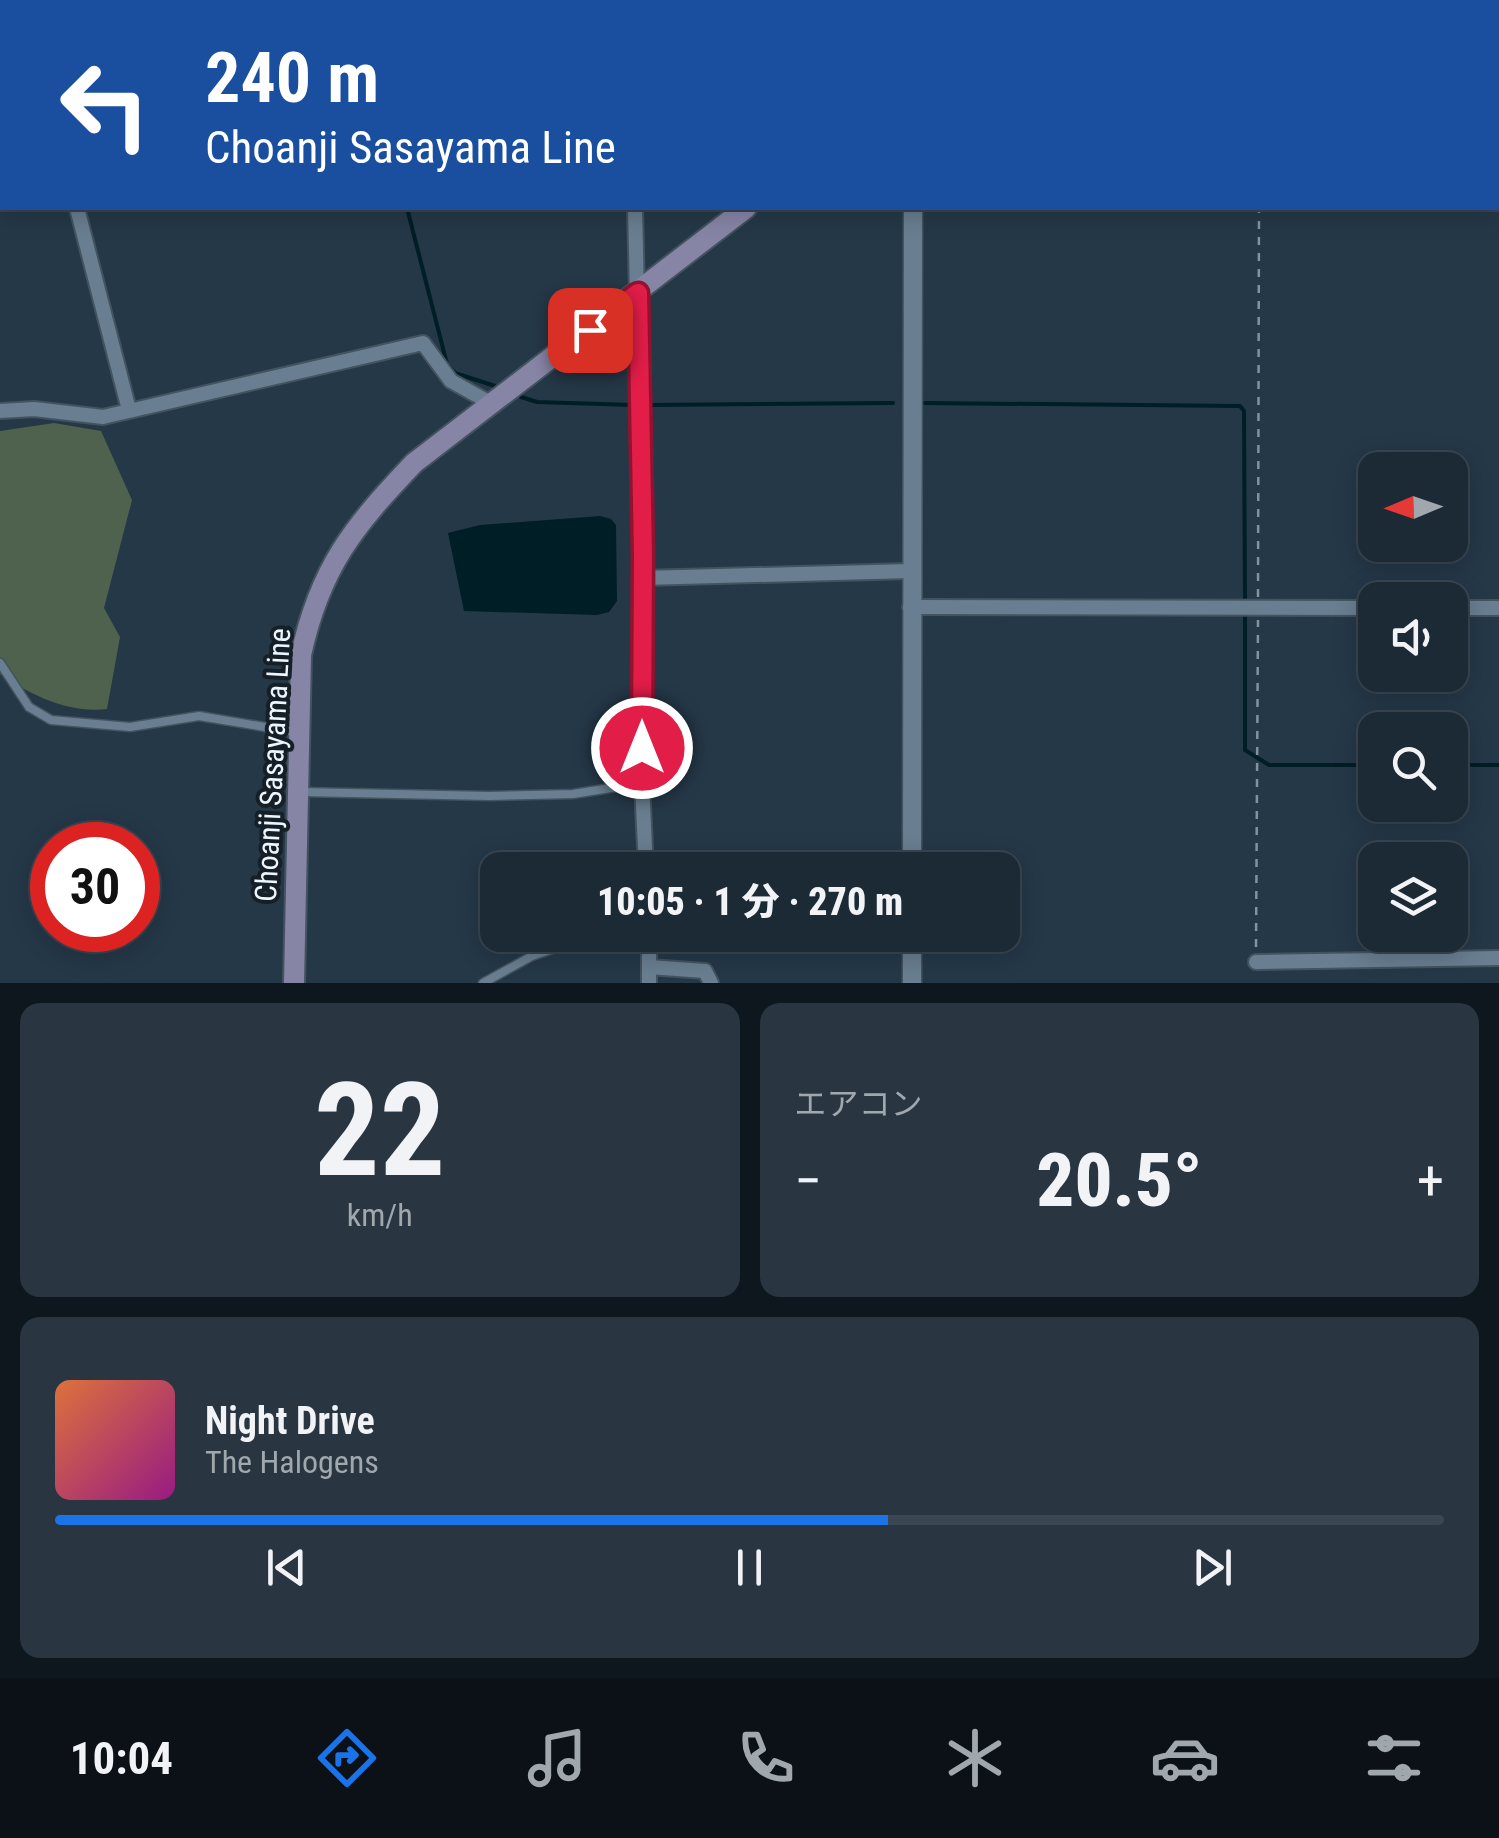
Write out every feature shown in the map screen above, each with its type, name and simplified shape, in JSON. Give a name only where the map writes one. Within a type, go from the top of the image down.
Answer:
[{"type":"main road","name":"Choanji Sasayama Line","points":[[294,983],[302,655],[310,612],[341,547],[414,463],[743,210]]},
{"type":"street","points":[[78,210],[129,410]]},
{"type":"street","points":[[634,210],[645,852]]},
{"type":"street","points":[[912,852],[913,210]]},
{"type":"street","points":[[0,411],[34,409],[103,417],[423,343],[451,382],[494,405]]},
{"type":"street","points":[[643,578],[910,572]]},
{"type":"street","points":[[910,607],[1358,608]]},
{"type":"street","points":[[1468,608],[1499,608]]},
{"type":"street","points":[[912,952],[912,983]]},
{"type":"street","points":[[1256,962],[1499,958]]},
{"type":"street","points":[[649,975],[705,971],[711,983]]},
{"type":"lane","points":[[0,663],[29,707],[51,720],[130,726],[199,716],[300,732]]},
{"type":"lane","points":[[298,792],[539,795],[642,783]]},
{"type":"lane","points":[[482,983],[544,952]]},
{"type":"path","points":[[1256,962],[1260,210]]},
{"type":"shaded area","points":[[54,423],[101,431],[132,500],[104,608],[120,637],[107,709],[79,709],[51,701],[0,674],[0,431]]},
{"type":"shaded area","points":[[600,516],[616,525],[617,601],[609,612],[597,615],[464,611],[448,533],[480,525]]},
{"type":"waterway","points":[[408,210],[447,364],[455,373],[495,386]]},
{"type":"waterway","points":[[521,397],[537,402],[633,405]]},
{"type":"waterway","points":[[648,405],[893,403]]},
{"type":"waterway","points":[[925,403],[1240,406],[1244,411],[1245,604]]},
{"type":"waterway","points":[[1245,613],[1245,750],[1269,765],[1358,765]]},
{"type":"waterway","points":[[1468,765],[1499,765]]},
{"type":"route","points":[[590,330],[638,293],[642,748]]}]
